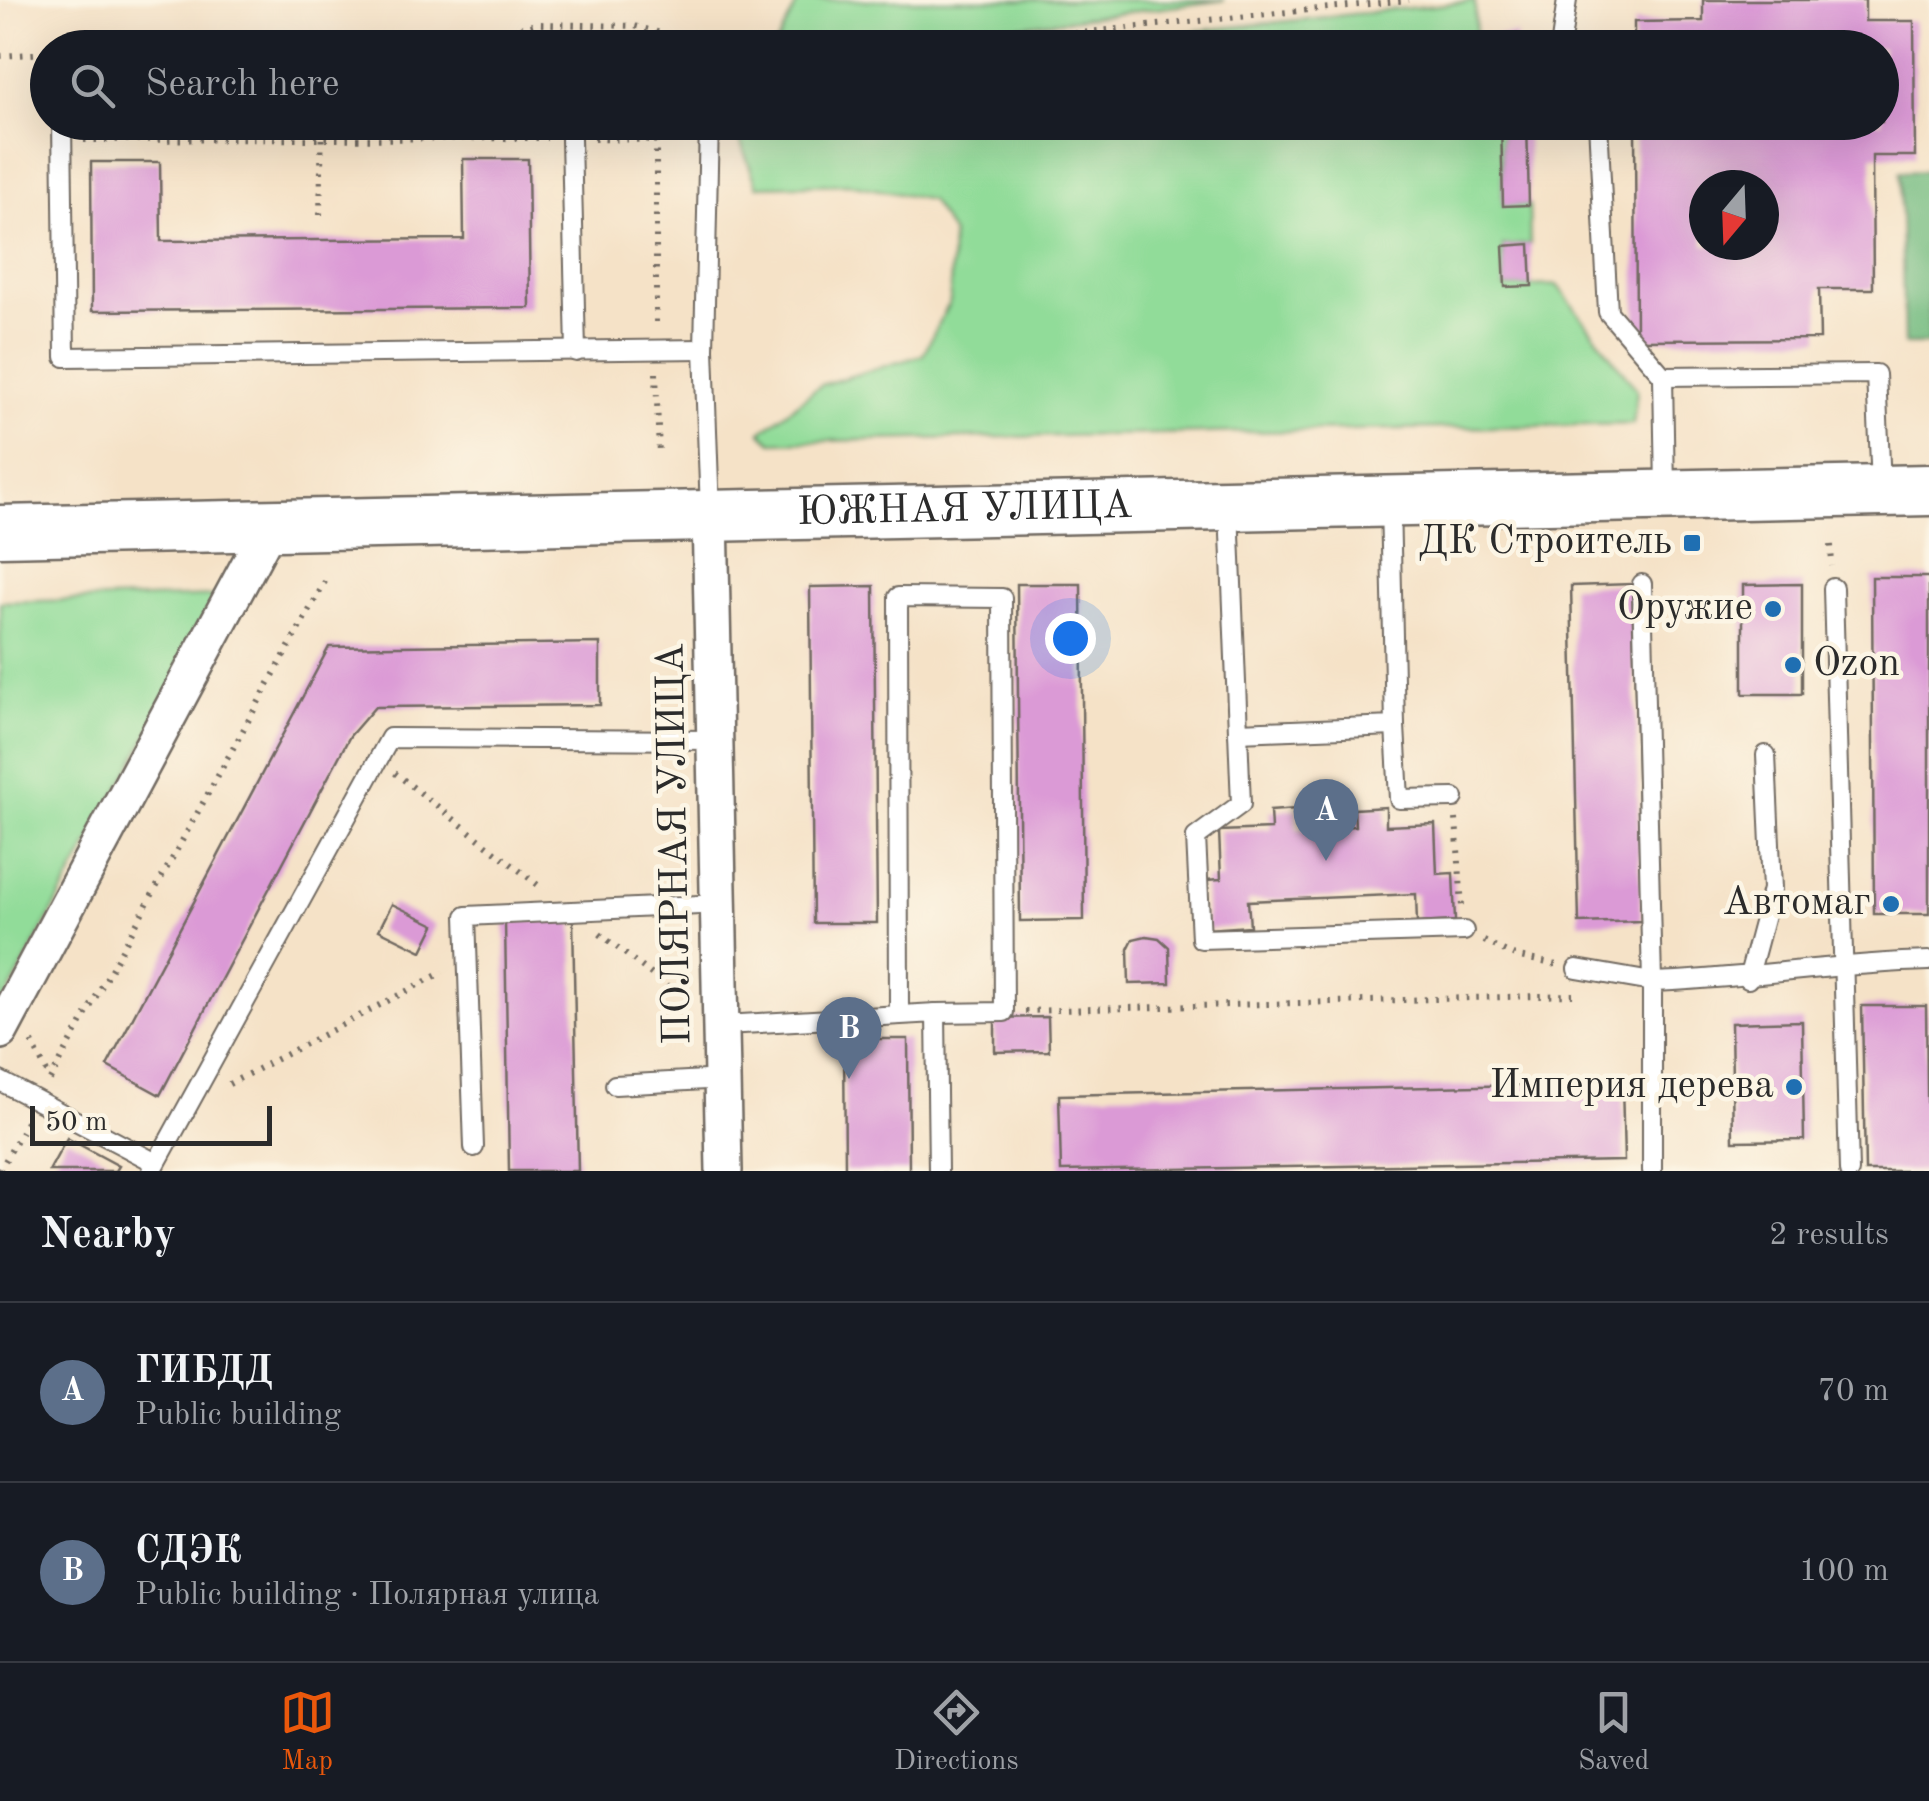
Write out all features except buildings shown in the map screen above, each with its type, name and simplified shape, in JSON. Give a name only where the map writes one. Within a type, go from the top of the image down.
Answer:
[{"type":"main road","name":"ЮЖНАЯ УЛИЦА","points":[[0,530],[1905,490]]},
{"type":"street","name":"ПОЛЯРНАЯ УЛИЦА","points":[[710,514],[722,904],[724,1171]]},
{"type":"street","points":[[0,1031],[272,522]]},
{"type":"lane","points":[[1563,30],[1568,0]]},
{"type":"lane","points":[[63,140],[65,357],[704,349]]},
{"type":"lane","points":[[571,140],[576,352]]},
{"type":"lane","points":[[709,140],[704,349],[710,514]]},
{"type":"lane","points":[[1599,140],[1608,312],[1663,376],[1665,494]]},
{"type":"lane","points":[[1663,376],[1876,374],[1905,490]]},
{"type":"lane","points":[[1390,500],[1399,799],[1454,798]]},
{"type":"lane","points":[[1229,503],[1241,804],[1196,837],[1200,939],[1464,931]]},
{"type":"lane","points":[[1642,584],[1652,982],[1652,1171]]},
{"type":"lane","points":[[1833,588],[1849,1171]]},
{"type":"lane","points":[[724,1024],[1004,1012],[1002,598],[898,597],[899,1014]]},
{"type":"lane","points":[[1238,732],[1395,726]]},
{"type":"lane","points":[[0,1081],[154,1167],[390,738],[717,740]]},
{"type":"lane","points":[[1748,979],[1772,889],[1766,755]]},
{"type":"lane","points":[[474,1147],[466,916],[722,904]]},
{"type":"lane","points":[[1577,969],[1652,982],[1748,979],[1843,963],[1929,961]]},
{"type":"lane","points":[[936,1013],[938,1171]]},
{"type":"lane","points":[[615,1085],[724,1079]]},
{"type":"path","points":[[1108,30],[1409,0]]},
{"type":"path","points":[[510,30],[537,24],[634,26],[649,30]]},
{"type":"path","points":[[0,56],[30,54]]},
{"type":"path","points":[[320,215],[322,140]]},
{"type":"path","points":[[656,140],[658,455]]},
{"type":"path","points":[[0,1170],[326,578]]},
{"type":"path","points":[[379,760],[670,989]]},
{"type":"path","points":[[1454,798],[1464,931],[1515,956],[1577,969]]},
{"type":"path","points":[[188,1106],[468,959]]},
{"type":"path","points":[[1004,1012],[1579,995]]},
{"type":"green space","points":[[799,0],[1225,0],[989,30],[784,30]]},
{"type":"green space","points":[[1475,1],[1476,30],[1206,30]]},
{"type":"green space","points":[[740,140],[1501,140],[1503,205],[1529,205],[1530,244],[1503,246],[1505,287],[1557,285],[1637,390],[1633,424],[772,442],[761,432],[821,385],[923,355],[950,301],[952,234],[930,200],[849,184],[757,186]]},
{"type":"green space","points":[[1928,171],[1929,344],[1904,344],[1900,172]]},
{"type":"green space","points":[[223,596],[0,1009],[0,602]]},
{"type":"place","name":"ДК Строитель","points":[[1692,543]]},
{"type":"place","name":"Оружие","points":[[1773,609]]},
{"type":"place","name":"Ozon","points":[[1793,665]]},
{"type":"place","name":"ГИБДД","points":[[1326,861]]},
{"type":"place","name":"Автомаг","points":[[1891,904]]},
{"type":"place","name":"СДЭК","points":[[849,1079]]},
{"type":"place","name":"Империя дерева","points":[[1794,1087]]}]
